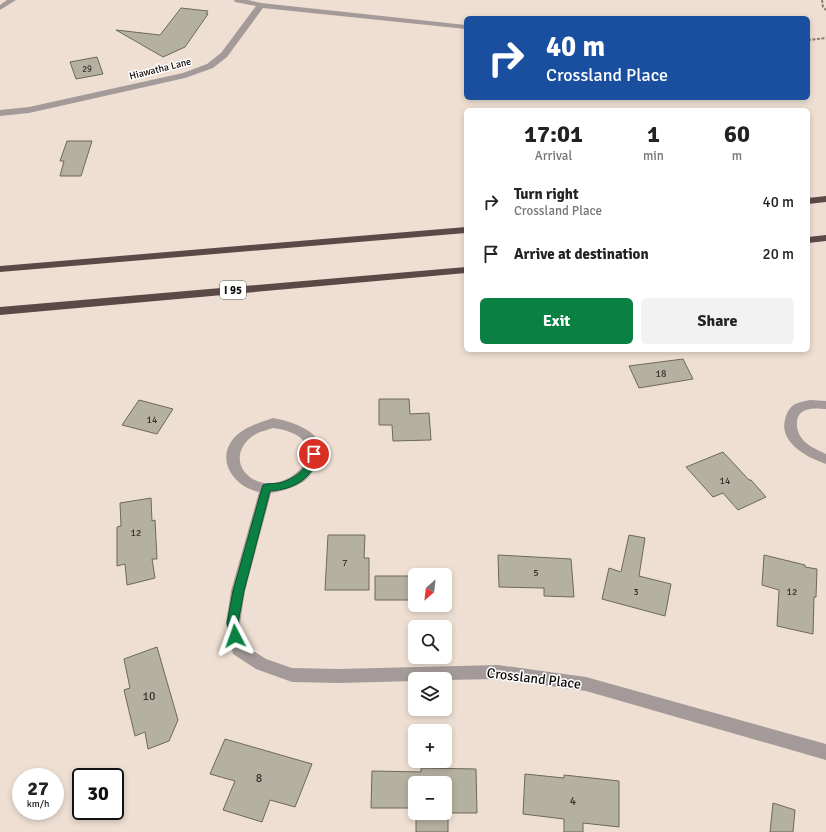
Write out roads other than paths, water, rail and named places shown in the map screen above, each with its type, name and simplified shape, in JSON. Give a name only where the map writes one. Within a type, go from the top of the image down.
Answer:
[{"type":"highway","points":[[810,201],[826,200]]},
{"type":"highway","points":[[0,268],[464,230]]},
{"type":"highway","points":[[810,240],[826,238]]},
{"type":"highway","name":"I 95","points":[[0,311],[464,270]]},
{"type":"street","points":[[0,8],[12,0]]},
{"type":"street","points":[[238,0],[261,5],[464,27]]},
{"type":"street","name":"Hiawatha Lane","points":[[0,113],[29,110],[178,77],[210,66],[224,55],[261,5]]},
{"type":"street","points":[[826,405],[809,405],[799,408],[792,414],[789,422],[790,432],[796,441],[810,453],[826,459]]},
{"type":"street","points":[[279,424],[298,428],[307,435],[313,444],[314,454],[312,464],[304,474],[294,482],[280,487],[266,488],[253,485],[242,479],[235,470],[232,460],[233,450],[238,440],[259,426],[279,424]]},
{"type":"street","name":"Crossland Place","points":[[266,488],[238,591],[233,623],[238,649],[261,664],[292,675],[339,676],[498,672],[586,684],[826,752]]}]
